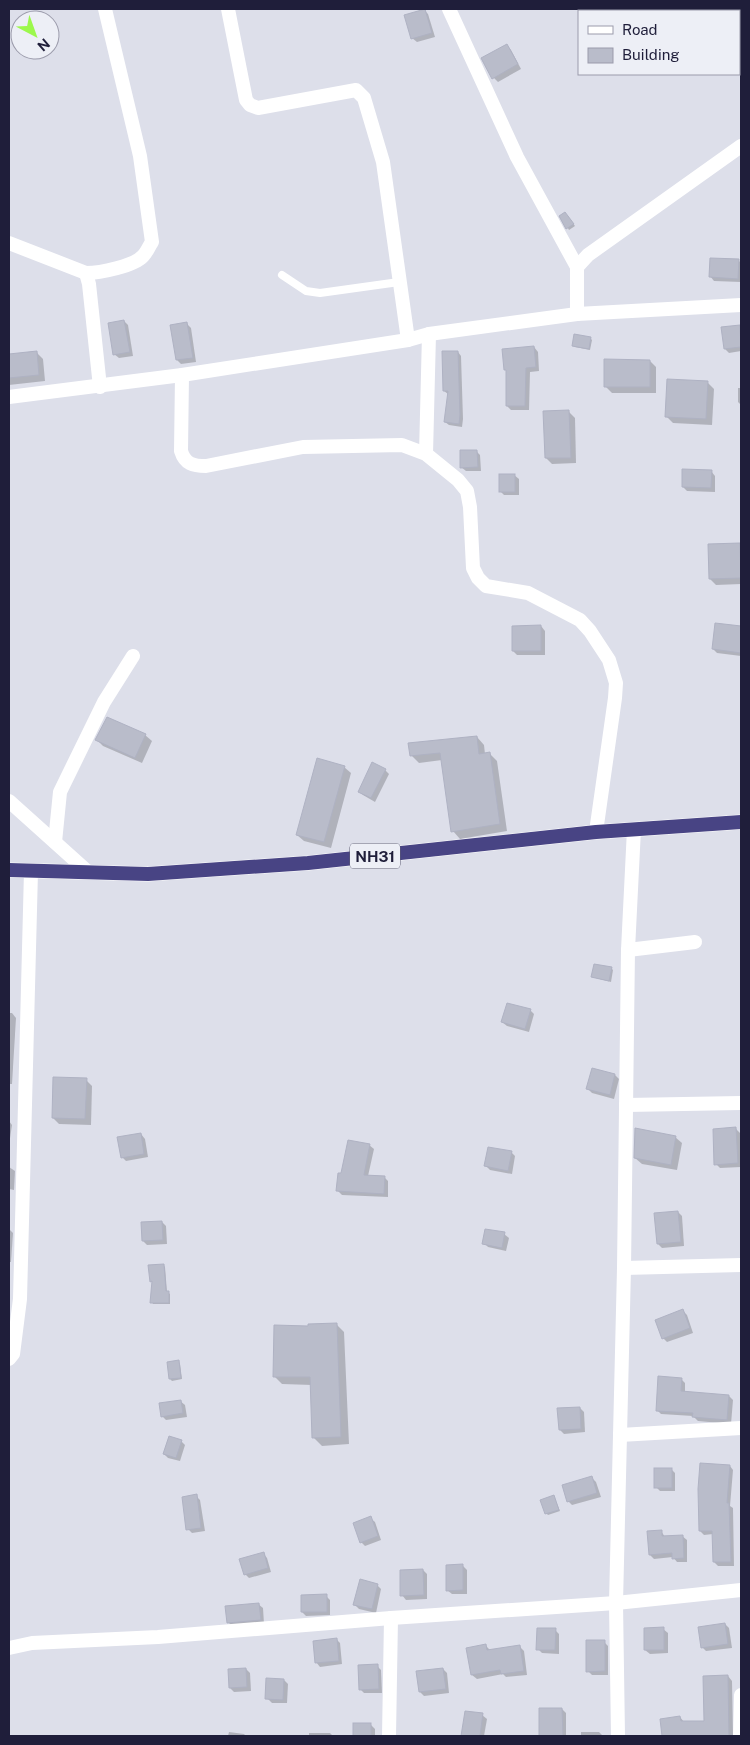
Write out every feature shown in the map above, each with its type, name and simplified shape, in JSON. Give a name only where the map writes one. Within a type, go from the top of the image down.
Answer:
[{"type":"highway","name":"NH31","points":[[9,870],[148,874],[308,863],[596,832],[741,822]]},
{"type":"street","points":[[9,243],[86,273],[101,273],[135,261],[143,256],[152,242],[140,156],[106,9]]},
{"type":"street","points":[[228,9],[246,100],[250,105],[258,108],[356,90],[364,98],[383,162],[408,340]]},
{"type":"street","points":[[449,9],[517,157],[576,267],[577,314]]},
{"type":"street","points":[[576,267],[588,255],[741,146]]},
{"type":"street","points":[[86,273],[89,284],[100,387]]},
{"type":"street","points":[[9,398],[182,375],[408,340],[429,334],[577,314],[741,305]]},
{"type":"street","points":[[426,454],[429,334]]},
{"type":"street","points":[[182,375],[181,451],[184,459],[193,466],[206,466],[304,447],[402,445],[426,454],[458,480],[467,491],[470,507],[473,568],[478,578],[486,586],[528,593],[580,620],[590,631],[609,660],[616,682],[615,698],[596,832]]},
{"type":"street","points":[[55,842],[60,792],[104,702],[133,656]]},
{"type":"street","points":[[9,801],[88,872]]},
{"type":"street","points":[[618,1736],[616,1603],[624,1268],[628,950],[634,829]]},
{"type":"street","points":[[9,1358],[13,1354],[20,1299],[31,871]]},
{"type":"street","points":[[628,950],[695,942]]},
{"type":"street","points":[[626,1105],[741,1103]]},
{"type":"street","points":[[624,1268],[741,1265]]},
{"type":"street","points":[[620,1435],[741,1428]]},
{"type":"street","points":[[9,1648],[32,1643],[158,1637],[391,1618],[616,1603],[741,1590]]},
{"type":"street","points":[[389,1736],[391,1618]]},
{"type":"street","points":[[740,1736],[741,1694]]},
{"type":"lane","points":[[282,275],[306,291],[320,293],[399,282]]},
{"type":"building","points":[[425,9],[432,33],[411,39],[404,15]]},
{"type":"building","points":[[507,44],[518,64],[492,79],[481,58]]},
{"type":"building","points":[[565,212],[574,224],[566,229],[559,216]]},
{"type":"building","points":[[710,258],[739,259],[738,279],[709,277]]},
{"type":"building","points":[[124,320],[130,352],[113,355],[108,323]]},
{"type":"building","points":[[187,322],[193,358],[176,360],[170,325]]},
{"type":"building","points":[[740,325],[741,347],[724,349],[721,327]]},
{"type":"building","points":[[574,334],[591,337],[589,349],[572,346]]},
{"type":"building","points":[[534,346],[536,367],[526,368],[525,406],[506,406],[506,370],[504,370],[502,349]]},
{"type":"building","points":[[37,351],[39,375],[9,378],[9,354]]},
{"type":"building","points":[[442,351],[458,351],[459,424],[444,422],[448,391],[443,391]]},
{"type":"building","points":[[604,359],[650,360],[650,387],[604,387]]},
{"type":"building","points":[[667,379],[708,381],[706,419],[665,417]]},
{"type":"building","points":[[569,410],[571,458],[545,458],[543,411]]},
{"type":"building","points":[[460,450],[477,450],[478,467],[460,468]]},
{"type":"building","points":[[682,469],[712,470],[711,488],[682,487]]},
{"type":"building","points":[[499,474],[515,474],[515,492],[499,492]]},
{"type":"building","points":[[740,543],[741,578],[709,579],[708,544]]},
{"type":"building","points":[[715,623],[741,626],[741,653],[712,649]]},
{"type":"building","points":[[541,625],[541,651],[512,651],[512,626]]},
{"type":"building","points":[[107,717],[146,734],[135,758],[95,740]]},
{"type":"building","points":[[477,736],[479,754],[490,752],[500,824],[451,832],[440,753],[410,756],[408,743]]},
{"type":"building","points":[[317,758],[345,766],[324,842],[296,835]]},
{"type":"building","points":[[372,762],[386,769],[371,798],[358,792]]},
{"type":"building","points":[[594,964],[612,967],[609,981],[591,977]]},
{"type":"building","points":[[507,1003],[531,1009],[525,1029],[501,1022]]},
{"type":"building","points":[[592,1068],[615,1074],[610,1095],[586,1089]]},
{"type":"building","points":[[53,1077],[87,1078],[85,1119],[52,1118]]},
{"type":"building","points":[[736,1127],[738,1163],[714,1165],[713,1129]]},
{"type":"building","points":[[635,1128],[676,1136],[671,1165],[634,1158]]},
{"type":"building","points":[[141,1133],[144,1154],[121,1158],[117,1137]]},
{"type":"building","points":[[348,1140],[370,1144],[364,1175],[385,1176],[384,1194],[336,1191],[338,1173],[341,1173]]},
{"type":"building","points":[[488,1147],[512,1151],[508,1171],[484,1166]]},
{"type":"building","points":[[678,1211],[681,1242],[657,1244],[654,1213]]},
{"type":"building","points":[[162,1221],[163,1240],[142,1241],[141,1222]]},
{"type":"building","points":[[485,1229],[505,1232],[502,1248],[482,1244]]},
{"type":"building","points":[[164,1264],[166,1291],[169,1291],[169,1303],[150,1303],[152,1281],[150,1282],[148,1265]]},
{"type":"building","points":[[683,1309],[690,1328],[662,1339],[655,1320]]},
{"type":"building","points":[[337,1323],[341,1437],[312,1438],[310,1377],[273,1377],[274,1325],[308,1326],[308,1324]]},
{"type":"building","points":[[179,1360],[181,1378],[169,1379],[167,1362]]},
{"type":"building","points":[[658,1376],[682,1378],[681,1391],[729,1395],[727,1420],[692,1417],[693,1413],[656,1411]]},
{"type":"building","points":[[181,1400],[183,1413],[161,1417],[159,1403]]},
{"type":"building","points":[[580,1407],[581,1429],[559,1430],[557,1408]]},
{"type":"building","points":[[169,1436],[182,1440],[176,1458],[163,1454]]},
{"type":"building","points":[[700,1463],[730,1465],[727,1503],[729,1503],[731,1562],[713,1562],[712,1531],[699,1531],[698,1489]]},
{"type":"building","points":[[654,1468],[672,1468],[672,1488],[654,1488]]},
{"type":"building","points":[[592,1476],[597,1493],[567,1502],[562,1485]]},
{"type":"building","points":[[197,1494],[201,1528],[186,1530],[182,1497]]},
{"type":"building","points":[[554,1495],[559,1510],[545,1514],[540,1500]]},
{"type":"building","points":[[371,1516],[378,1536],[360,1543],[353,1523]]},
{"type":"building","points":[[662,1530],[662,1536],[683,1535],[684,1558],[672,1559],[672,1553],[649,1555],[647,1531]]},
{"type":"building","points":[[264,1552],[268,1568],[244,1575],[239,1559]]},
{"type":"building","points":[[463,1564],[463,1590],[446,1591],[446,1565]]},
{"type":"building","points":[[423,1569],[424,1595],[400,1596],[400,1570]]},
{"type":"building","points":[[360,1579],[378,1584],[372,1609],[353,1605]]},
{"type":"building","points":[[327,1594],[327,1612],[301,1612],[301,1595]]},
{"type":"building","points":[[259,1603],[261,1620],[227,1623],[225,1606]]},
{"type":"building","points":[[725,1623],[728,1644],[701,1648],[698,1627]]},
{"type":"building","points":[[664,1627],[664,1650],[644,1650],[644,1628]]},
{"type":"building","points":[[537,1628],[556,1628],[555,1650],[536,1650]]},
{"type":"building","points":[[337,1638],[339,1661],[315,1663],[313,1641]]},
{"type":"building","points":[[586,1640],[605,1640],[605,1671],[586,1672]]},
{"type":"building","points":[[486,1644],[487,1650],[520,1645],[524,1671],[501,1674],[500,1670],[471,1675],[466,1648]]},
{"type":"building","points":[[378,1664],[379,1689],[359,1690],[358,1665]]},
{"type":"building","points":[[246,1668],[247,1687],[229,1688],[228,1669]]},
{"type":"building","points":[[443,1668],[446,1689],[419,1692],[416,1671]]},
{"type":"building","points":[[728,1675],[729,1736],[662,1736],[660,1719],[680,1716],[681,1721],[704,1721],[703,1676]]},
{"type":"building","points":[[266,1678],[284,1679],[283,1700],[265,1699]]},
{"type":"building","points":[[539,1708],[562,1708],[563,1736],[539,1736]]},
{"type":"building","points":[[465,1711],[483,1713],[480,1736],[461,1736]]},
{"type":"building","points":[[353,1723],[371,1723],[371,1736],[353,1736]]}]
